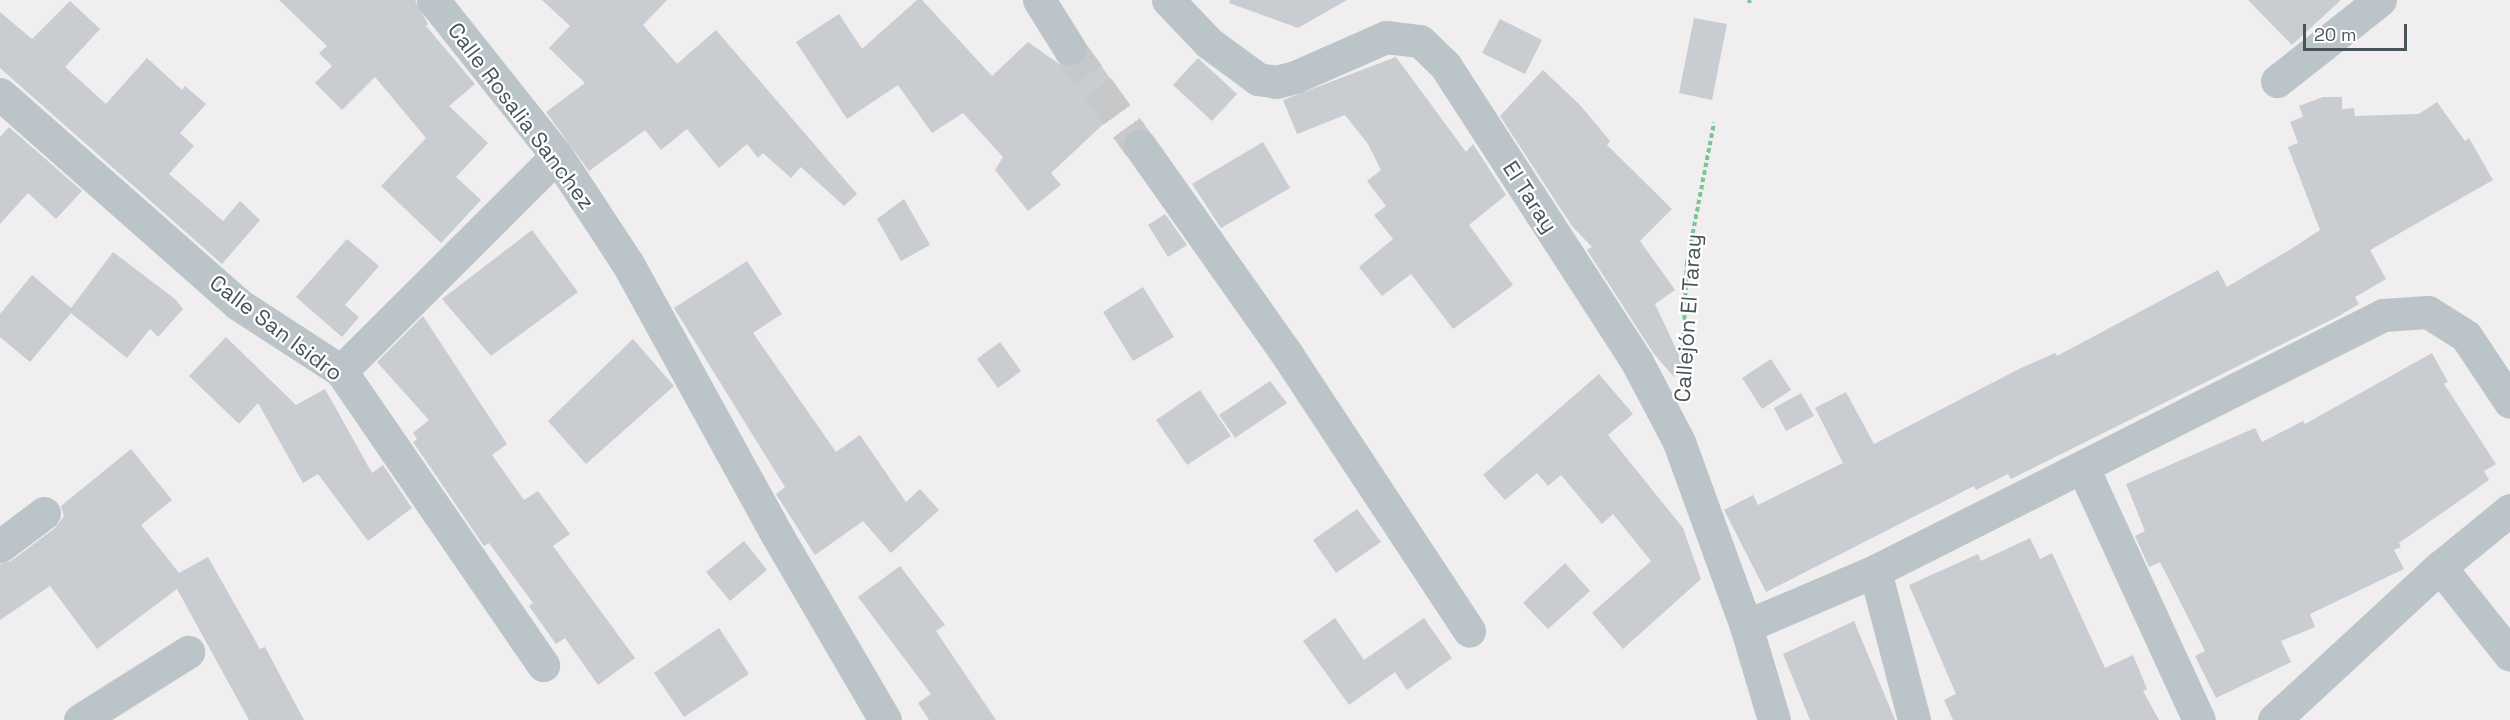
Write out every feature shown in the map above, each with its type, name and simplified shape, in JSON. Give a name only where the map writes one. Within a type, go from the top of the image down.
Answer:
[{"type":"street","name":"Calle Rosalia Sanchez","points":[[433,0],[557,156],[628,264],[777,535],[885,720]]},
{"type":"street","points":[[1039,0],[1069,48]]},
{"type":"street","name":"El Taray","points":[[1168,0],[1209,43],[1258,79],[1276,82],[1294,77],[1386,37],[1420,41],[1445,65],[1642,372],[1679,442],[1746,626]]},
{"type":"street","points":[[2277,81],[2380,0]]},
{"type":"street","name":"Calle San Isidro","points":[[0,94],[238,304],[341,371],[543,665]]},
{"type":"street","points":[[1140,146],[1288,356],[1469,631]]},
{"type":"street","points":[[341,371],[557,156]]},
{"type":"street","points":[[1774,720],[1746,626],[1875,571],[2383,315],[2428,312],[2466,336],[2510,402]]},
{"type":"street","points":[[2083,468],[2199,720]]},
{"type":"street","points":[[2274,720],[2440,567],[2510,510]]},
{"type":"street","points":[[0,546],[44,513]]},
{"type":"street","points":[[2440,567],[2510,655]]},
{"type":"street","points":[[1875,571],[1914,720]]},
{"type":"street","points":[[80,720],[188,652]]},
{"type":"path","name":"Callejón El Taray","points":[[1682,377],[1687,263],[1714,123]]},
{"type":"building","points":[[279,0],[415,0],[428,24],[426,26],[475,84],[449,106],[488,143],[456,177],[481,200],[441,243],[381,186],[426,138],[375,77],[342,110],[315,83],[332,66],[319,53],[327,46]]},
{"type":"building","points":[[542,0],[667,0],[643,25],[677,64],[716,30],[857,194],[844,206],[801,167],[791,178],[763,153],[758,158],[747,144],[719,168],[687,129],[661,150],[645,130],[589,171],[546,112],[585,83],[549,48],[570,26]]},
{"type":"building","points":[[917,0],[922,0],[992,76],[1028,42],[1059,64],[1069,67],[1085,57],[1087,46],[1127,102],[1051,173],[1061,185],[1028,211],[995,170],[1003,157],[963,113],[932,133],[898,85],[847,119],[796,42],[839,14],[862,49]]},
{"type":"building","points":[[1230,0],[1347,0],[1298,28],[1229,3]]},
{"type":"building","points":[[2248,0],[2341,0],[2292,45]]},
{"type":"building","points":[[70,1],[100,29],[65,67],[106,104],[147,58],[182,90],[185,86],[206,104],[180,133],[194,146],[169,174],[223,221],[240,201],[260,220],[222,264],[0,68],[0,12],[32,39]]},
{"type":"building","points":[[1694,18],[1727,24],[1712,100],[1679,93]]},
{"type":"building","points":[[1500,19],[1542,40],[1525,74],[1482,53]]},
{"type":"building","points":[[1396,57],[1466,152],[1473,144],[1506,195],[1469,225],[1513,285],[1453,329],[1411,274],[1382,296],[1359,267],[1393,239],[1374,215],[1386,206],[1367,181],[1381,170],[1368,144],[1345,115],[1297,134],[1283,100]]},
{"type":"building","points":[[1198,58],[1237,94],[1212,121],[1173,85]]},
{"type":"building","points":[[1543,70],[1580,105],[1610,141],[1607,145],[1672,209],[1640,241],[1675,290],[1655,304],[1686,370],[1674,377],[1654,354],[1587,250],[1592,247],[1572,226],[1500,116]]},
{"type":"building","points":[[2323,97],[2342,97],[2342,109],[2354,108],[2355,116],[2419,114],[2437,102],[2465,141],[2469,138],[2493,180],[2370,250],[2386,279],[2355,297],[2359,304],[2337,317],[2011,479],[2008,474],[1976,490],[1974,486],[1766,592],[1724,510],[1753,495],[1758,505],[1843,463],[1815,408],[1846,392],[1874,444],[2021,368],[2055,353],[2057,356],[2218,270],[2227,287],[2291,249],[2320,230],[2288,147],[2298,143],[2290,122],[2303,117],[2299,106]]},
{"type":"building","points":[[9,127],[82,191],[56,219],[28,193],[0,224],[0,137]]},
{"type":"building","points":[[1263,142],[1290,188],[1221,228],[1192,184]]},
{"type":"building","points":[[904,199],[930,245],[901,261],[877,219]]},
{"type":"building","points":[[1165,214],[1187,245],[1168,257],[1148,225]]},
{"type":"building","points":[[532,230],[578,292],[491,356],[442,299]]},
{"type":"building","points":[[347,239],[379,266],[345,305],[359,317],[342,337],[296,297]]},
{"type":"building","points":[[113,252],[175,299],[183,309],[158,337],[150,329],[127,358],[71,313],[30,362],[0,337],[0,314],[32,275],[71,308]]},
{"type":"building","points":[[747,261],[782,314],[753,333],[836,452],[860,435],[906,502],[920,489],[939,510],[891,553],[863,521],[815,555],[776,494],[785,487],[674,308]]},
{"type":"building","points":[[1143,287],[1174,337],[1133,361],[1103,312]]},
{"type":"building","points":[[423,316],[507,444],[492,455],[524,500],[538,491],[570,534],[553,546],[635,658],[598,685],[565,638],[556,644],[529,606],[533,603],[489,543],[484,546],[413,442],[417,439],[413,433],[429,420],[377,362]]},
{"type":"building","points":[[226,337],[296,405],[325,389],[372,473],[383,465],[412,508],[368,541],[318,474],[303,483],[258,403],[239,424],[189,376]]},
{"type":"building","points":[[633,339],[674,386],[586,464],[548,421]]},
{"type":"building","points":[[1000,342],[1021,371],[998,388],[977,359]]},
{"type":"building","points":[[2432,353],[2448,382],[2444,384],[2496,464],[2484,471],[2489,480],[2399,543],[2401,547],[2394,550],[2404,569],[2310,614],[2315,627],[2281,641],[2291,662],[2216,698],[2195,656],[2205,651],[2160,562],[2149,567],[2135,536],[2145,531],[2126,484],[2255,428],[2262,442],[2303,421],[2305,424]]},
{"type":"building","points":[[1771,359],[1791,390],[1762,409],[1742,378]]},
{"type":"building","points":[[1599,374],[1633,414],[1608,435],[1683,528],[1701,579],[1623,649],[1592,613],[1651,561],[1613,514],[1602,524],[1561,475],[1548,486],[1537,473],[1505,500],[1483,475]]},
{"type":"building","points":[[1270,381],[1287,403],[1235,438],[1219,415]]},
{"type":"building","points":[[1200,390],[1231,436],[1187,465],[1156,420]]},
{"type":"building","points":[[1801,393],[1814,416],[1786,431],[1774,408]]},
{"type":"building","points":[[131,449],[172,500],[141,525],[179,573],[208,557],[260,649],[265,647],[304,720],[249,720],[177,589],[97,649],[50,586],[0,620],[0,564],[11,561],[55,528],[64,516],[61,506]]},
{"type":"building","points":[[1357,509],[1381,542],[1336,573],[1313,540]]},
{"type":"building","points":[[2030,538],[2040,559],[2052,553],[2105,668],[2133,655],[2147,689],[2143,691],[2159,720],[1953,720],[1944,700],[1956,694],[1909,585],[1978,554],[1981,561]]},
{"type":"building","points":[[744,541],[767,570],[730,601],[706,572]]},
{"type":"building","points":[[1565,563],[1590,591],[1548,629],[1523,603]]},
{"type":"building","points":[[900,566],[945,625],[936,631],[996,720],[929,720],[918,703],[931,694],[858,597]]},
{"type":"building","points":[[1335,618],[1364,660],[1424,618],[1452,658],[1407,690],[1395,672],[1349,705],[1303,641]]},
{"type":"building","points":[[1854,621],[1895,720],[1810,720],[1783,654]]},
{"type":"building","points":[[719,628],[749,674],[684,717],[654,673]]},
{"type":"tunnel","points":[[1069,48],[1140,146]]}]
